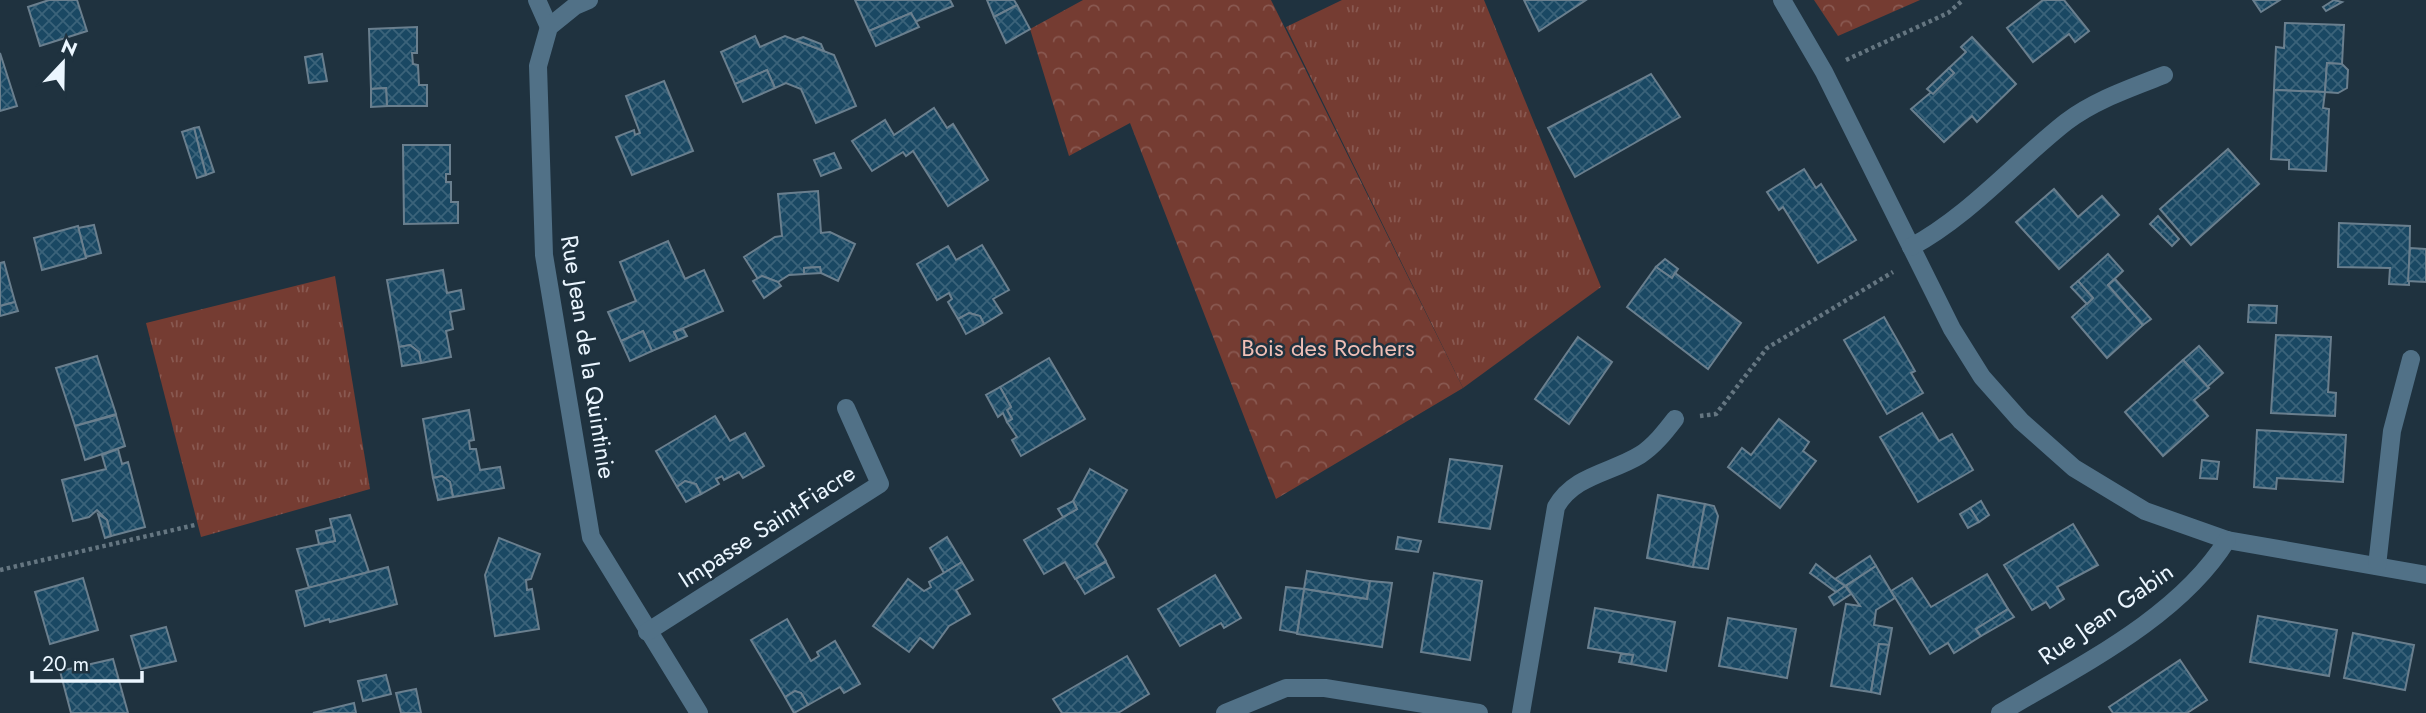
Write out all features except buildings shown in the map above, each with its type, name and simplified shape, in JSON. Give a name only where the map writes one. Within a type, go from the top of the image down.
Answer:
[{"type":"street","points":[[537,0],[549,27],[575,6],[589,0]]},
{"type":"street","points":[[1782,0],[1824,72],[1952,329],[1982,377],[2021,421],[2074,468],[2145,510],[2227,540],[2426,575]]},
{"type":"street","name":"Rue Jean de la Quintinie","points":[[549,27],[538,66],[544,255],[592,537],[647,632],[699,713]]},
{"type":"street","points":[[1915,254],[2068,120],[2112,95],[2164,75]]},
{"type":"street","points":[[2377,566],[2392,431],[2411,359]]},
{"type":"street","name":"Impasse Saint-Fiacre","points":[[647,632],[880,484],[846,408]]},
{"type":"street","points":[[1521,713],[1556,507],[1563,494],[1577,484],[1640,455],[1659,440],[1675,419]]},
{"type":"street","name":"Rue Jean Gabin","points":[[2000,713],[2101,653],[2189,590],[2227,540]]},
{"type":"street","points":[[1225,713],[1286,688],[1299,688],[1395,697],[1479,713]]},
{"type":"path","points":[[1824,72],[1948,13],[1963,0]]},
{"type":"path","points":[[1675,419],[1716,414],[1767,348],[1895,271],[1915,254]]},
{"type":"path","points":[[0,570],[195,525]]},
{"type":"green space","name":"Bois des Rochers","points":[[1083,0],[1271,0],[1463,388],[1276,499],[1130,123],[1069,156],[1030,29]]},
{"type":"green space","points":[[1342,0],[1484,0],[1601,287],[1463,388],[1286,27]]},
{"type":"green space","points":[[1814,0],[1920,0],[1838,36]]},
{"type":"green space","points":[[335,276],[370,489],[201,537],[146,323]]}]
